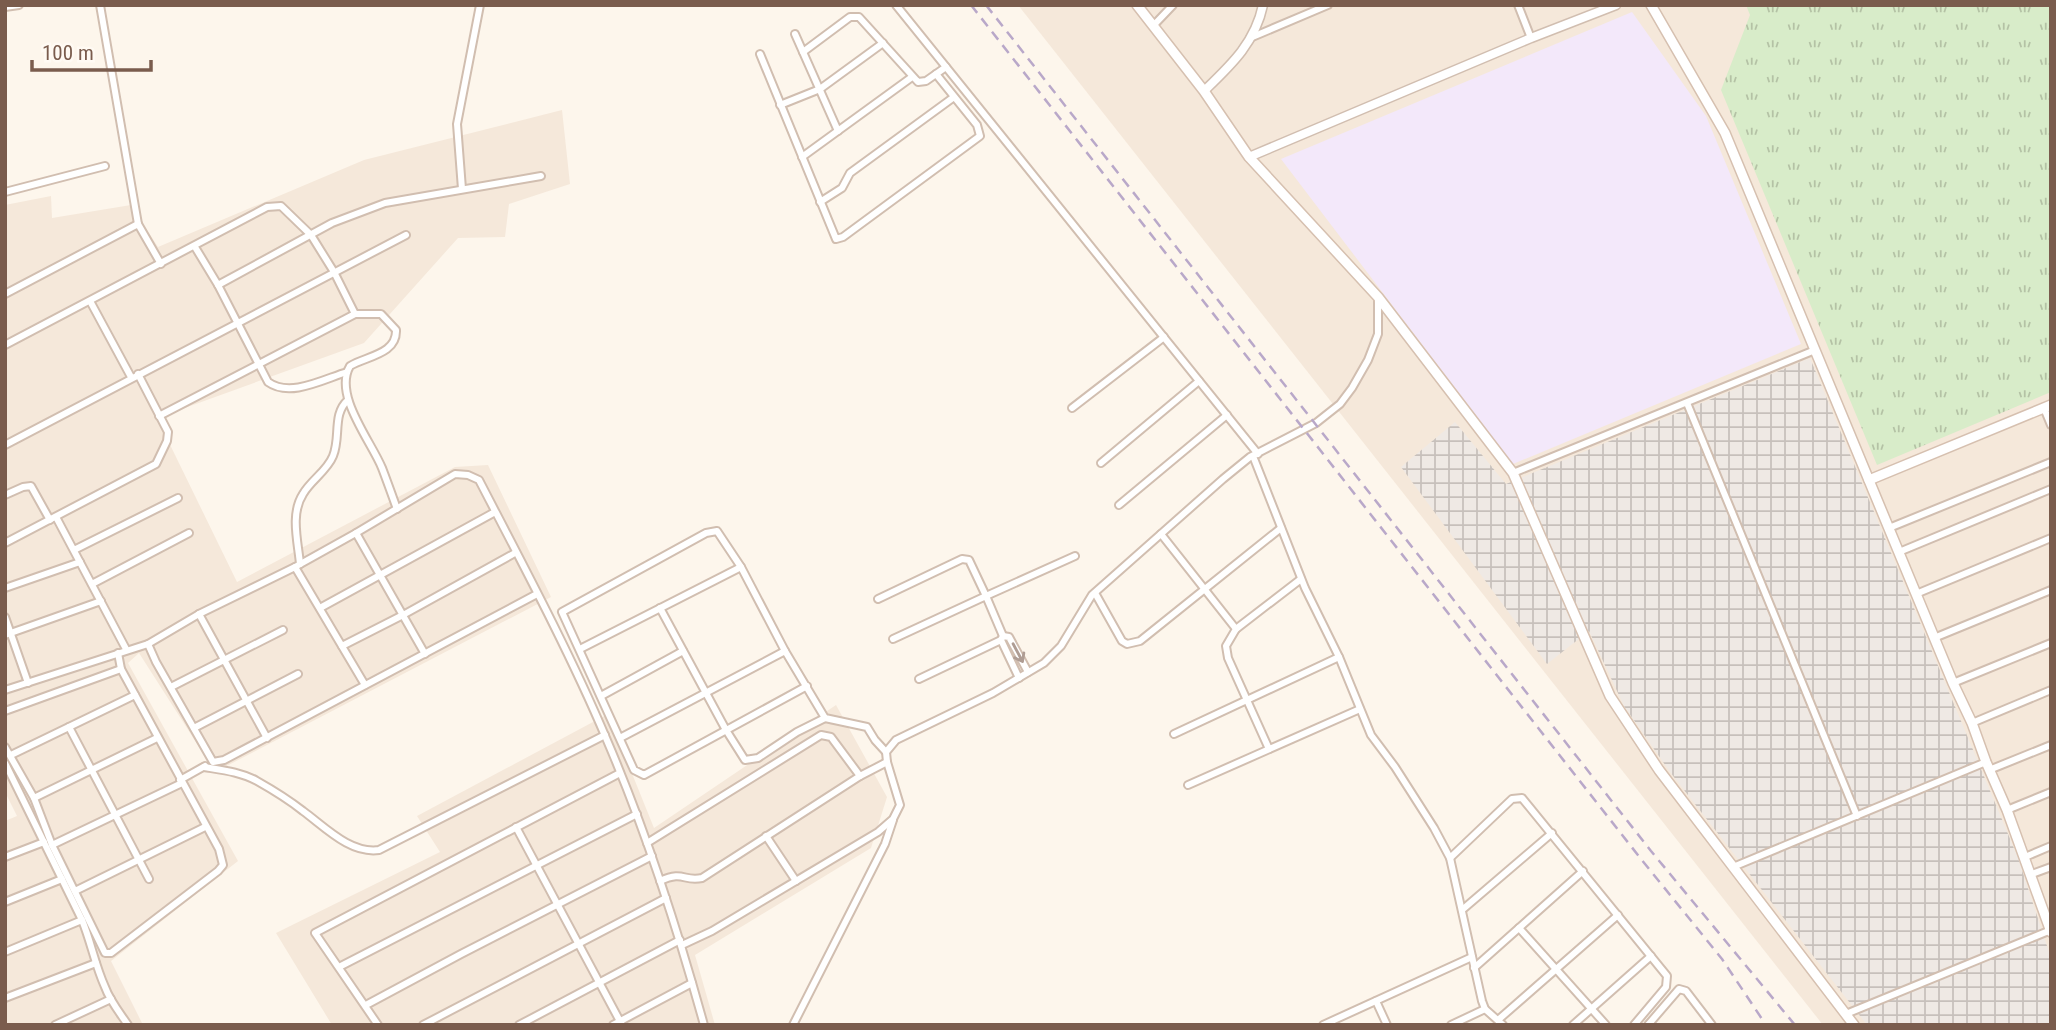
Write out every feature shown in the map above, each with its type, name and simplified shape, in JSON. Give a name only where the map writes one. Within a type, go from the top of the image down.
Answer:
[{"type":"main road","points":[[1136,5],[1204,91],[1249,157],[1378,297],[1513,473],[1610,696],[1659,770],[1854,1025]]},
{"type":"main road","points":[[1651,5],[1725,133],[1934,638],[1972,723],[2032,874],[2051,931]]},
{"type":"main road","points":[[1869,480],[2047,407]]},
{"type":"street","points":[[5,7],[19,5]]},
{"type":"street","points":[[100,5],[138,225],[161,264]]},
{"type":"street","points":[[462,189],[457,124],[480,5]]},
{"type":"street","points":[[896,5],[1227,415],[1256,455],[1301,579],[1339,657],[1375,743],[1395,767],[1450,858],[1485,1009],[1500,1023],[1618,915]]},
{"type":"street","points":[[1153,26],[1173,5]]},
{"type":"street","points":[[1204,91],[1237,60],[1259,22],[1263,5]]},
{"type":"street","points":[[1250,38],[1328,5]]},
{"type":"street","points":[[1518,5],[1531,38]]},
{"type":"street","points":[[1249,157],[1616,5]]},
{"type":"street","points":[[803,52],[854,16],[863,19],[912,77],[923,82],[946,67]]},
{"type":"street","points":[[795,34],[838,131]]},
{"type":"street","points":[[780,105],[820,89],[883,43]]},
{"type":"street","points":[[760,54],[836,239],[843,237],[978,139],[980,131],[977,125],[936,74]]},
{"type":"street","points":[[802,157],[912,77]]},
{"type":"street","points":[[820,202],[842,188],[850,173],[954,97]]},
{"type":"street","points":[[5,192],[105,166]]},
{"type":"street","points":[[218,285],[332,223],[385,202],[541,176]]},
{"type":"street","points":[[5,345],[273,205],[281,206],[311,234],[355,314]]},
{"type":"street","points":[[5,294],[138,225]]},
{"type":"street","points":[[5,445],[134,375],[406,235]]},
{"type":"street","points":[[159,416],[258,363],[355,314],[380,314],[396,330],[396,337],[387,349],[355,364],[347,372],[293,389],[276,388],[268,382],[258,363],[218,285],[195,247]]},
{"type":"street","points":[[886,752],[896,740],[1044,663],[1061,646],[1095,593],[1223,479],[1256,455],[1316,423],[1340,404],[1368,360],[1378,334],[1378,297]]},
{"type":"street","points":[[5,543],[156,464],[169,435],[90,301]]},
{"type":"street","points":[[1072,408],[1164,337]]},
{"type":"street","points":[[1513,473],[1815,350]]},
{"type":"street","points":[[347,372],[348,400],[381,466],[397,509]]},
{"type":"street","points":[[1101,463],[1199,381]]},
{"type":"street","points":[[348,400],[339,413],[334,455],[302,494],[298,506],[298,565],[365,685]]},
{"type":"street","points":[[1687,403],[1857,816]]},
{"type":"street","points":[[2047,407],[2051,425]]},
{"type":"street","points":[[1119,505],[1227,415]]},
{"type":"street","points":[[1889,528],[2051,462]]},
{"type":"street","points":[[5,690],[148,644],[199,614],[356,533],[456,474],[468,475],[478,480],[495,512],[605,736],[652,856],[681,943],[704,1025]]},
{"type":"street","points":[[5,495],[31,486],[74,550],[126,649]]},
{"type":"street","points":[[1899,552],[2051,489]]},
{"type":"street","points":[[74,550],[178,498]]},
{"type":"street","points":[[320,608],[495,512]]},
{"type":"street","points":[[1095,593],[1122,641],[1127,644],[1140,641],[1282,528]]},
{"type":"street","points":[[807,686],[644,775],[634,770],[563,615],[565,609],[706,533],[714,530],[720,532],[785,651],[807,686],[825,718]]},
{"type":"street","points":[[92,584],[189,533]]},
{"type":"street","points":[[356,533],[425,654]]},
{"type":"street","points":[[1161,534],[1236,629]]},
{"type":"street","points":[[1916,594],[2051,538]]},
{"type":"street","points":[[342,646],[515,553]]},
{"type":"street","points":[[893,639],[1075,556]]},
{"type":"street","points":[[878,599],[966,559],[986,596],[1019,678]]},
{"type":"street","points":[[5,589],[80,562]]},
{"type":"street","points":[[580,649],[741,567]]},
{"type":"street","points":[[1269,749],[1226,653],[1228,641],[1236,629],[1301,579]]},
{"type":"street","points":[[1934,638],[2051,590]]},
{"type":"street","points":[[52,845],[181,781],[213,762],[224,761],[537,594]]},
{"type":"street","points":[[8,635],[101,601]]},
{"type":"street","points":[[660,608],[745,760],[751,760],[825,718],[867,727],[874,740],[886,752],[900,805],[885,844],[793,1025]]},
{"type":"street","points":[[199,614],[267,738]]},
{"type":"street","points":[[5,617],[8,635],[28,682]]},
{"type":"street","points":[[171,687],[283,629]]},
{"type":"street","points":[[919,679],[1009,637],[1028,672]]},
{"type":"street","points":[[1953,683],[2051,643]]},
{"type":"street","points":[[148,644],[213,762]]},
{"type":"street","points":[[601,696],[683,651]]},
{"type":"street","points":[[620,738],[785,651]]},
{"type":"street","points":[[5,747],[34,799],[52,845],[105,953],[111,953],[218,871],[223,864],[219,849],[121,669],[118,653]]},
{"type":"street","points":[[1174,734],[1339,657]]},
{"type":"street","points":[[5,711],[121,669]]},
{"type":"street","points":[[194,728],[298,674]]},
{"type":"street","points":[[1972,723],[2051,690]]},
{"type":"street","points":[[11,755],[135,695]]},
{"type":"street","points":[[1188,785],[1360,709]]},
{"type":"street","points":[[69,727],[149,879]]},
{"type":"street","points":[[647,843],[821,735],[831,737],[860,776]]},
{"type":"street","points":[[204,767],[255,779],[291,802],[332,835],[368,851],[379,849],[605,736]]},
{"type":"street","points":[[34,799],[158,738]]},
{"type":"street","points":[[1733,867],[1987,766],[2051,745]]},
{"type":"street","points":[[660,881],[682,875],[694,880],[702,878],[860,776],[887,762]]},
{"type":"street","points":[[5,763],[82,920],[111,999],[128,1025]]},
{"type":"street","points":[[378,1025],[315,933],[620,773]]},
{"type":"street","points":[[2007,810],[2051,792]]},
{"type":"street","points":[[1450,858],[1512,799],[1518,796],[1527,802],[1663,971],[1668,982],[1666,987],[1634,1025]]},
{"type":"street","points":[[339,967],[637,814]]},
{"type":"street","points":[[519,1025],[598,983],[712,931],[878,832],[893,819]]},
{"type":"street","points":[[75,891],[205,827]]},
{"type":"street","points":[[516,827],[618,1024],[692,983]]},
{"type":"street","points":[[1462,910],[1552,833]]},
{"type":"street","points":[[766,836],[796,881]]},
{"type":"street","points":[[5,857],[44,842]]},
{"type":"street","points":[[2025,857],[2051,846]]},
{"type":"street","points":[[366,1005],[652,856]]},
{"type":"street","points":[[2032,874],[2051,867]]},
{"type":"street","points":[[1474,968],[1583,871]]},
{"type":"street","points":[[5,902],[62,879]]},
{"type":"street","points":[[423,1025],[666,898]]},
{"type":"street","points":[[5,952],[82,920]]},
{"type":"street","points":[[1519,928],[1606,1025]]},
{"type":"street","points":[[1846,1014],[2051,931]]},
{"type":"street","points":[[1573,1025],[1651,956]]},
{"type":"street","points":[[1323,1025],[1472,957]]},
{"type":"street","points":[[5,998],[96,963]]},
{"type":"street","points":[[1648,1025],[1679,989],[1686,990],[1712,1025]]},
{"type":"street","points":[[55,1025],[111,999]]},
{"type":"street","points":[[1376,1001],[1387,1025]]},
{"type":"street","points":[[1451,1025],[1485,1009]]},
{"type":"shaded area","points":[[1018,5],[2051,5],[2051,1025],[1823,1025]]},
{"type":"shaded area","points":[[1632,12],[1706,116],[1801,344],[1513,464],[1281,159]]},
{"type":"shaded area","points":[[562,110],[570,184],[509,204],[505,237],[458,238],[364,343],[157,418],[237,582],[455,467],[488,465],[551,597],[215,772],[139,653],[128,663],[238,861],[111,961],[143,1025],[5,1025],[5,821],[17,816],[5,792],[5,205],[51,196],[52,218],[131,205],[158,247],[364,160]]},
{"type":"shaded area","points":[[1810,358],[2018,858],[2051,958],[2051,1025],[1867,1025],[1670,772],[1624,706],[1589,631],[1547,664],[1401,467],[1455,422],[1506,484]]},
{"type":"shaded area","points":[[836,705],[887,797],[871,848],[695,955],[715,1025],[332,1025],[276,933],[440,852],[417,816],[608,714],[654,828]]},
{"type":"green space","points":[[1746,5],[2051,5],[2051,392],[1877,465],[1721,90],[1750,15]]},
{"type":"railway","points":[[971,5],[1722,959],[1766,1025]]},
{"type":"railway","points":[[986,5],[1651,851],[1795,1025]]}]
